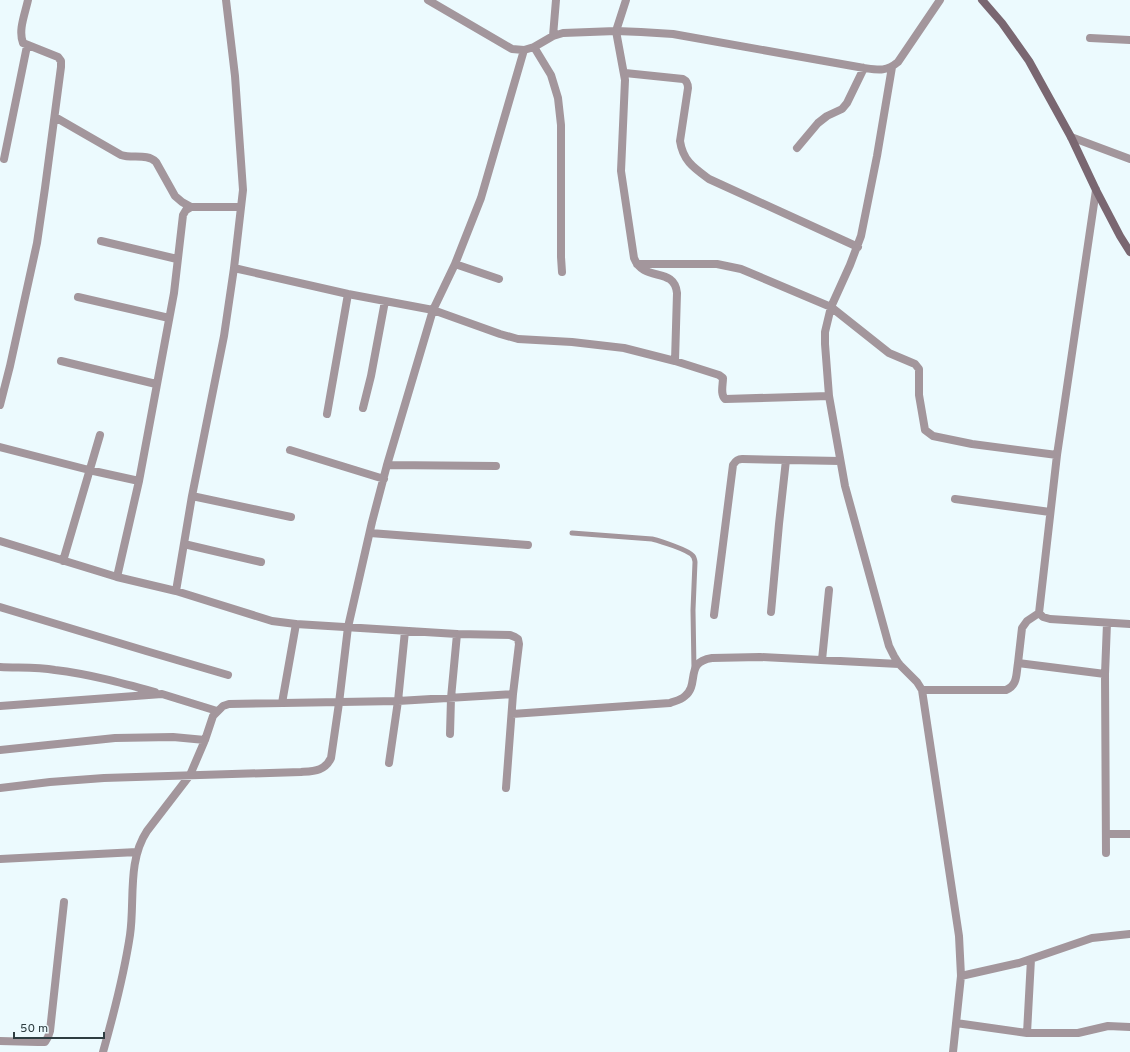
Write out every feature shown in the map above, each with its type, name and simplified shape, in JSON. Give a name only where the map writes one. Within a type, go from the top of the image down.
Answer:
[{"type":"street","points":[[0,405],[37,243],[62,67],[61,61],[58,57],[27,46],[23,43],[21,35],[28,0]]},
{"type":"street","points":[[176,591],[192,496],[224,336],[243,190],[235,76],[226,0]]},
{"type":"street","points":[[428,0],[512,49],[524,50],[534,47],[553,36],[563,33],[616,31],[673,34],[880,70],[892,67],[898,62],[940,0]]},
{"type":"street","points":[[553,36],[556,0]]},
{"type":"street","points":[[626,0],[616,31],[624,73],[625,94],[621,171],[634,258],[640,268],[670,279],[676,286],[675,361]]},
{"type":"street","points":[[982,0],[1002,23],[1028,62],[1071,136],[1096,190],[1130,252]]},
{"type":"street","points":[[1090,38],[1130,40]]},
{"type":"street","points":[[4,159],[27,46]]},
{"type":"street","points":[[534,47],[551,75],[558,98],[561,125],[562,272]]},
{"type":"street","points":[[0,788],[79,780],[301,772],[324,768],[328,764],[331,758],[348,627],[387,465],[433,310],[455,264],[480,198],[524,50]]},
{"type":"street","points":[[892,67],[862,236],[831,307],[825,344],[829,396],[849,504],[889,646],[899,664],[917,682],[922,690],[959,936],[961,976],[953,1052]]},
{"type":"street","points":[[797,148],[818,123],[827,116],[842,109],[847,103],[864,68]]},
{"type":"street","points":[[624,73],[686,80],[688,83],[688,88],[680,142],[681,150],[685,159],[695,169],[709,179],[858,247]]},
{"type":"street","points":[[55,117],[121,155],[131,157],[149,157],[153,159],[175,196],[191,207],[241,207]]},
{"type":"street","points":[[1071,136],[1130,159]]},
{"type":"street","points":[[1096,190],[1057,455],[1039,612],[1043,617],[1050,619],[1130,624]]},
{"type":"street","points":[[117,577],[139,482],[174,293],[183,215],[186,210],[191,207]]},
{"type":"street","points":[[101,241],[177,259]]},
{"type":"street","points":[[637,264],[707,263],[727,265],[741,269],[831,307],[889,353],[915,364],[919,369],[919,395],[925,430],[933,436],[972,444],[1057,455]]},
{"type":"street","points":[[455,264],[498,279]]},
{"type":"street","points":[[234,268],[348,294],[433,310],[518,339],[572,342],[624,348],[675,361],[721,376],[723,378],[723,397],[725,399],[829,396]]},
{"type":"street","points":[[327,414],[348,294]]},
{"type":"street","points":[[78,298],[169,318]]},
{"type":"street","points":[[363,408],[371,376],[385,301]]},
{"type":"street","points":[[62,361],[156,384]]},
{"type":"street","points":[[62,561],[88,470],[100,435]]},
{"type":"street","points":[[0,447],[139,482]]},
{"type":"street","points":[[290,450],[384,479]]},
{"type":"street","points":[[714,615],[733,465],[735,461],[742,459],[840,461]]},
{"type":"street","points":[[771,612],[786,460]]},
{"type":"street","points":[[387,465],[496,466]]},
{"type":"street","points":[[192,496],[291,517]]},
{"type":"street","points":[[955,499],[1050,512]]},
{"type":"street","points":[[370,533],[528,545]]},
{"type":"street","points":[[0,541],[62,561],[117,577],[176,591],[272,621],[404,631],[515,636],[518,639],[519,644],[513,694],[506,788]]},
{"type":"street","points":[[184,544],[261,562]]},
{"type":"street","points":[[822,660],[829,590]]},
{"type":"street","points":[[0,607],[228,675]]},
{"type":"street","points":[[922,690],[1006,690],[1012,688],[1015,683],[1022,628],[1027,621],[1039,612]]},
{"type":"street","points":[[1106,854],[1105,674],[1107,623]]},
{"type":"street","points":[[282,703],[296,624]]},
{"type":"street","points":[[389,763],[398,701],[404,631]]},
{"type":"street","points":[[450,734],[451,698],[457,634]]},
{"type":"street","points":[[512,714],[670,703],[686,696],[690,689],[694,670],[698,664],[705,659],[712,658],[760,657],[899,664]]},
{"type":"street","points":[[1018,663],[1105,674]]},
{"type":"street","points":[[0,667],[54,669],[105,678],[217,711]]},
{"type":"street","points":[[0,706],[162,694]]},
{"type":"street","points":[[103,1052],[126,961],[130,933],[134,867],[141,840],[190,776],[213,716],[217,711],[223,706],[229,704],[398,701],[513,694]]},
{"type":"street","points":[[0,750],[115,738],[173,737],[205,740]]},
{"type":"street","points":[[1106,834],[1130,834]]},
{"type":"street","points":[[0,859],[137,852]]},
{"type":"street","points":[[0,1041],[45,1042],[48,1037],[64,902]]},
{"type":"street","points":[[961,976],[1020,963],[1092,938],[1130,934]]},
{"type":"street","points":[[1027,1033],[1031,959]]},
{"type":"street","points":[[956,1023],[1027,1033],[1078,1033],[1108,1026],[1130,1027]]},
{"type":"lane","points":[[572,532],[657,540],[690,553],[694,557],[694,670]]}]
